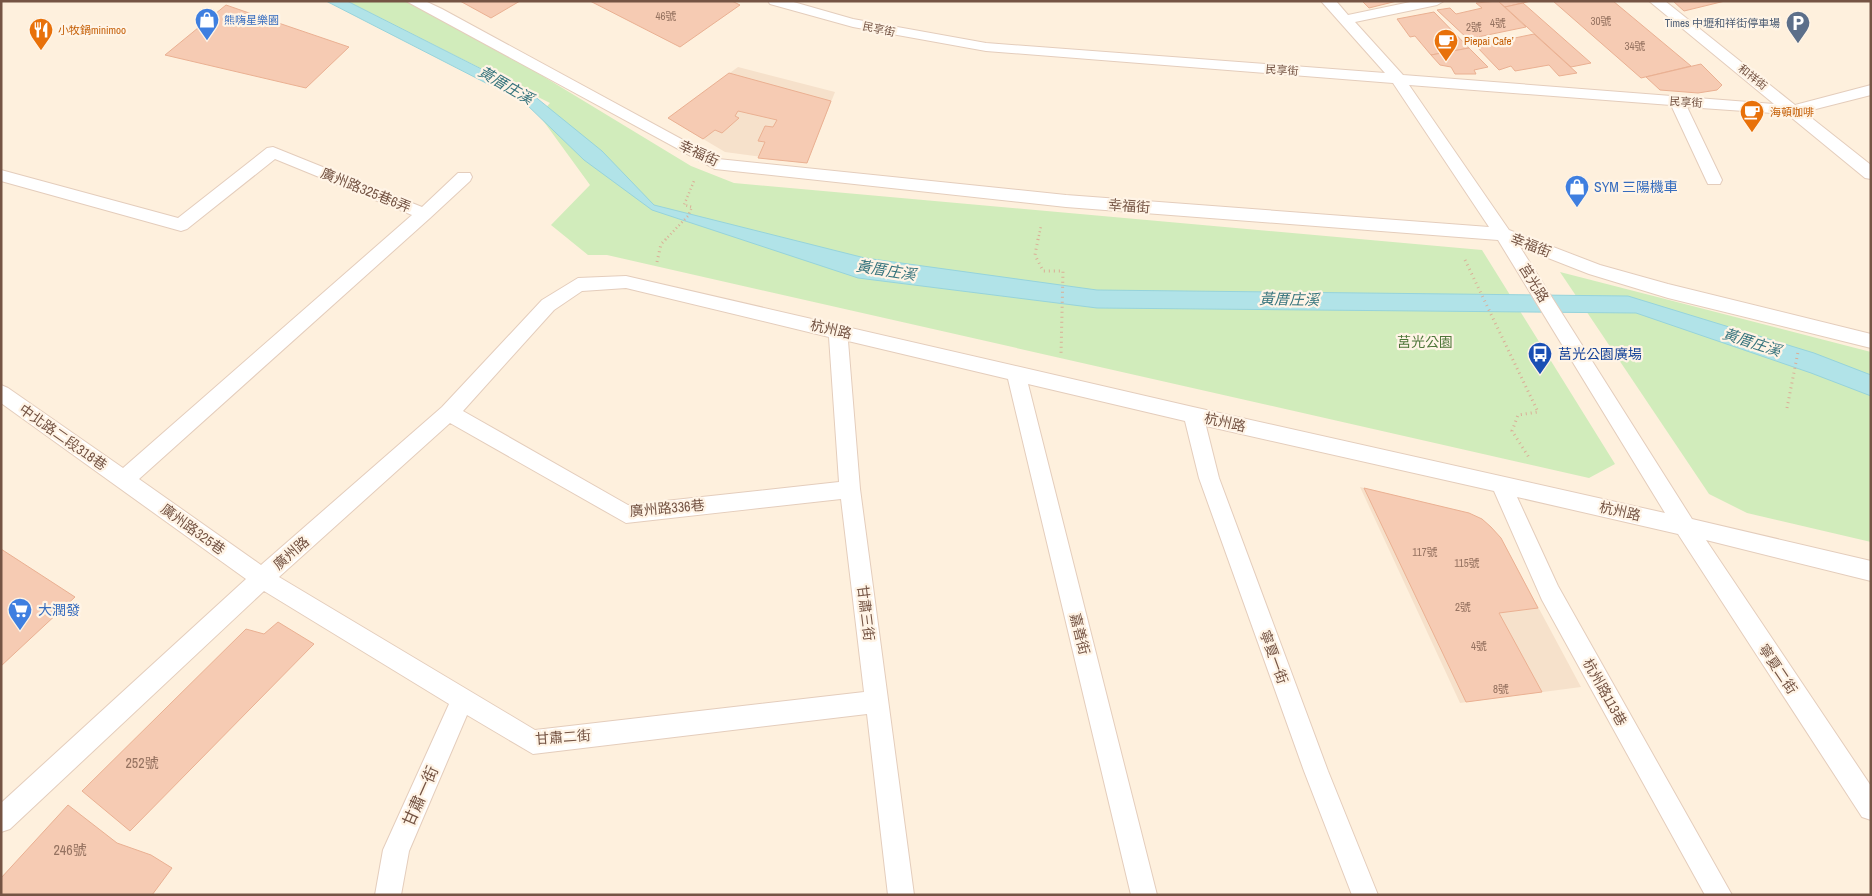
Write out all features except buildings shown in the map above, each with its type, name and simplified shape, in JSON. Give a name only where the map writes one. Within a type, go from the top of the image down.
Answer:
[{"type":"lane","name":"幸福街","points":[[413,1],[437,12],[715,164],[1066,201],[1503,234],[1596,270],[1668,291],[1871,340]]},
{"type":"lane","name":"民享街","points":[[775,1],[807,12],[883,31],[986,47],[1794,110],[1871,90]]},
{"type":"lane","name":"莒光路","points":[[1328,1],[1398,79],[1503,234],[1687,528]]},
{"type":"lane","points":[[1345,20],[1436,1]]},
{"type":"lane","name":"和祥街","points":[[1656,1],[1794,110],[1871,174]]},
{"type":"lane","points":[[1677,101],[1714,180]]},
{"type":"lane","name":"廣州路325巷6弄","points":[[1,175],[181,225],[273,152],[424,214],[124,480]]},
{"type":"lane","points":[[424,214],[464,177]]},
{"type":"lane","name":"杭州路","points":[[578,285],[626,282],[1193,415],[1642,516],[1871,572]]},
{"type":"lane","name":"廣州路","points":[[1,820],[262,578],[449,413],[548,305],[578,285]]},
{"type":"lane","name":"甘肅三街","points":[[838,331],[850,489],[901,895]]},
{"type":"lane","name":"嘉善街","points":[[1016,374],[1144,895]]},
{"type":"lane","name":"中北路二段318巷","points":[[1,393],[124,480]]},
{"type":"lane","name":"廣州路336巷","points":[[449,413],[626,514],[850,489]]},
{"type":"lane","name":"寧夏一街","points":[[1193,415],[1212,487],[1316,771],[1365,895]]},
{"type":"lane","name":"廣州路325巷","points":[[124,480],[262,578]]},
{"type":"lane","name":"杭州路113巷","points":[[1501,484],[1550,593],[1719,895]]},
{"type":"lane","name":"寧夏二街","points":[[1687,528],[1871,808]]},
{"type":"lane","name":"甘肅二街","points":[[262,578],[533,742],[877,702]]},
{"type":"lane","name":"甘肅一街","points":[[388,895],[396,850],[462,700]]},
{"type":"path","points":[[661,244],[688,216]]},
{"type":"path","points":[[1061,319],[1062,271]]},
{"type":"path","points":[[1472,276],[1538,412],[1518,415],[1512,430],[1530,460],[1520,458]]},
{"type":"path","points":[[1787,408],[1798,349]]},
{"type":"shaded area","points":[[738,67],[835,92],[807,163],[725,152],[668,118]]},
{"type":"shaded area","points":[[1360,487],[1469,513],[1501,538],[1581,687],[1460,703]]},
{"type":"green space","name":"莒光公園","points":[[347,1],[413,1],[437,12],[691,166],[734,183],[1482,250],[1615,464],[1589,478],[607,255],[588,255],[551,225],[590,185],[539,115],[550,103]]},
{"type":"green space","points":[[1560,272],[1871,352],[1871,542],[1747,513],[1709,494]]},
{"type":"water","name":"黃厝庄溪","points":[[326,1],[347,1],[533,95],[602,151],[654,205],[865,258],[1097,290],[1628,296],[1814,353],[1871,375],[1871,396],[1811,373],[1636,313],[1097,308],[858,278],[652,210],[584,160],[525,103]]},
{"type":"place","name":"熊嗨星樂園","points":[[207,41]]},
{"type":"place","name":"Times 中壢和祥街停車場","points":[[1798,44]]},
{"type":"place","name":"小牧鍋minimoo","points":[[41,51]]},
{"type":"place","name":"Piepai Cafe’","points":[[1446,62]]},
{"type":"place","name":"海頓咖啡","points":[[1752,133]]},
{"type":"place","name":"SYM 三陽機車","points":[[1577,208]]},
{"type":"place","name":"莒光公園廣場","points":[[1540,375]]},
{"type":"place","name":"大潤發","points":[[20,631]]}]
